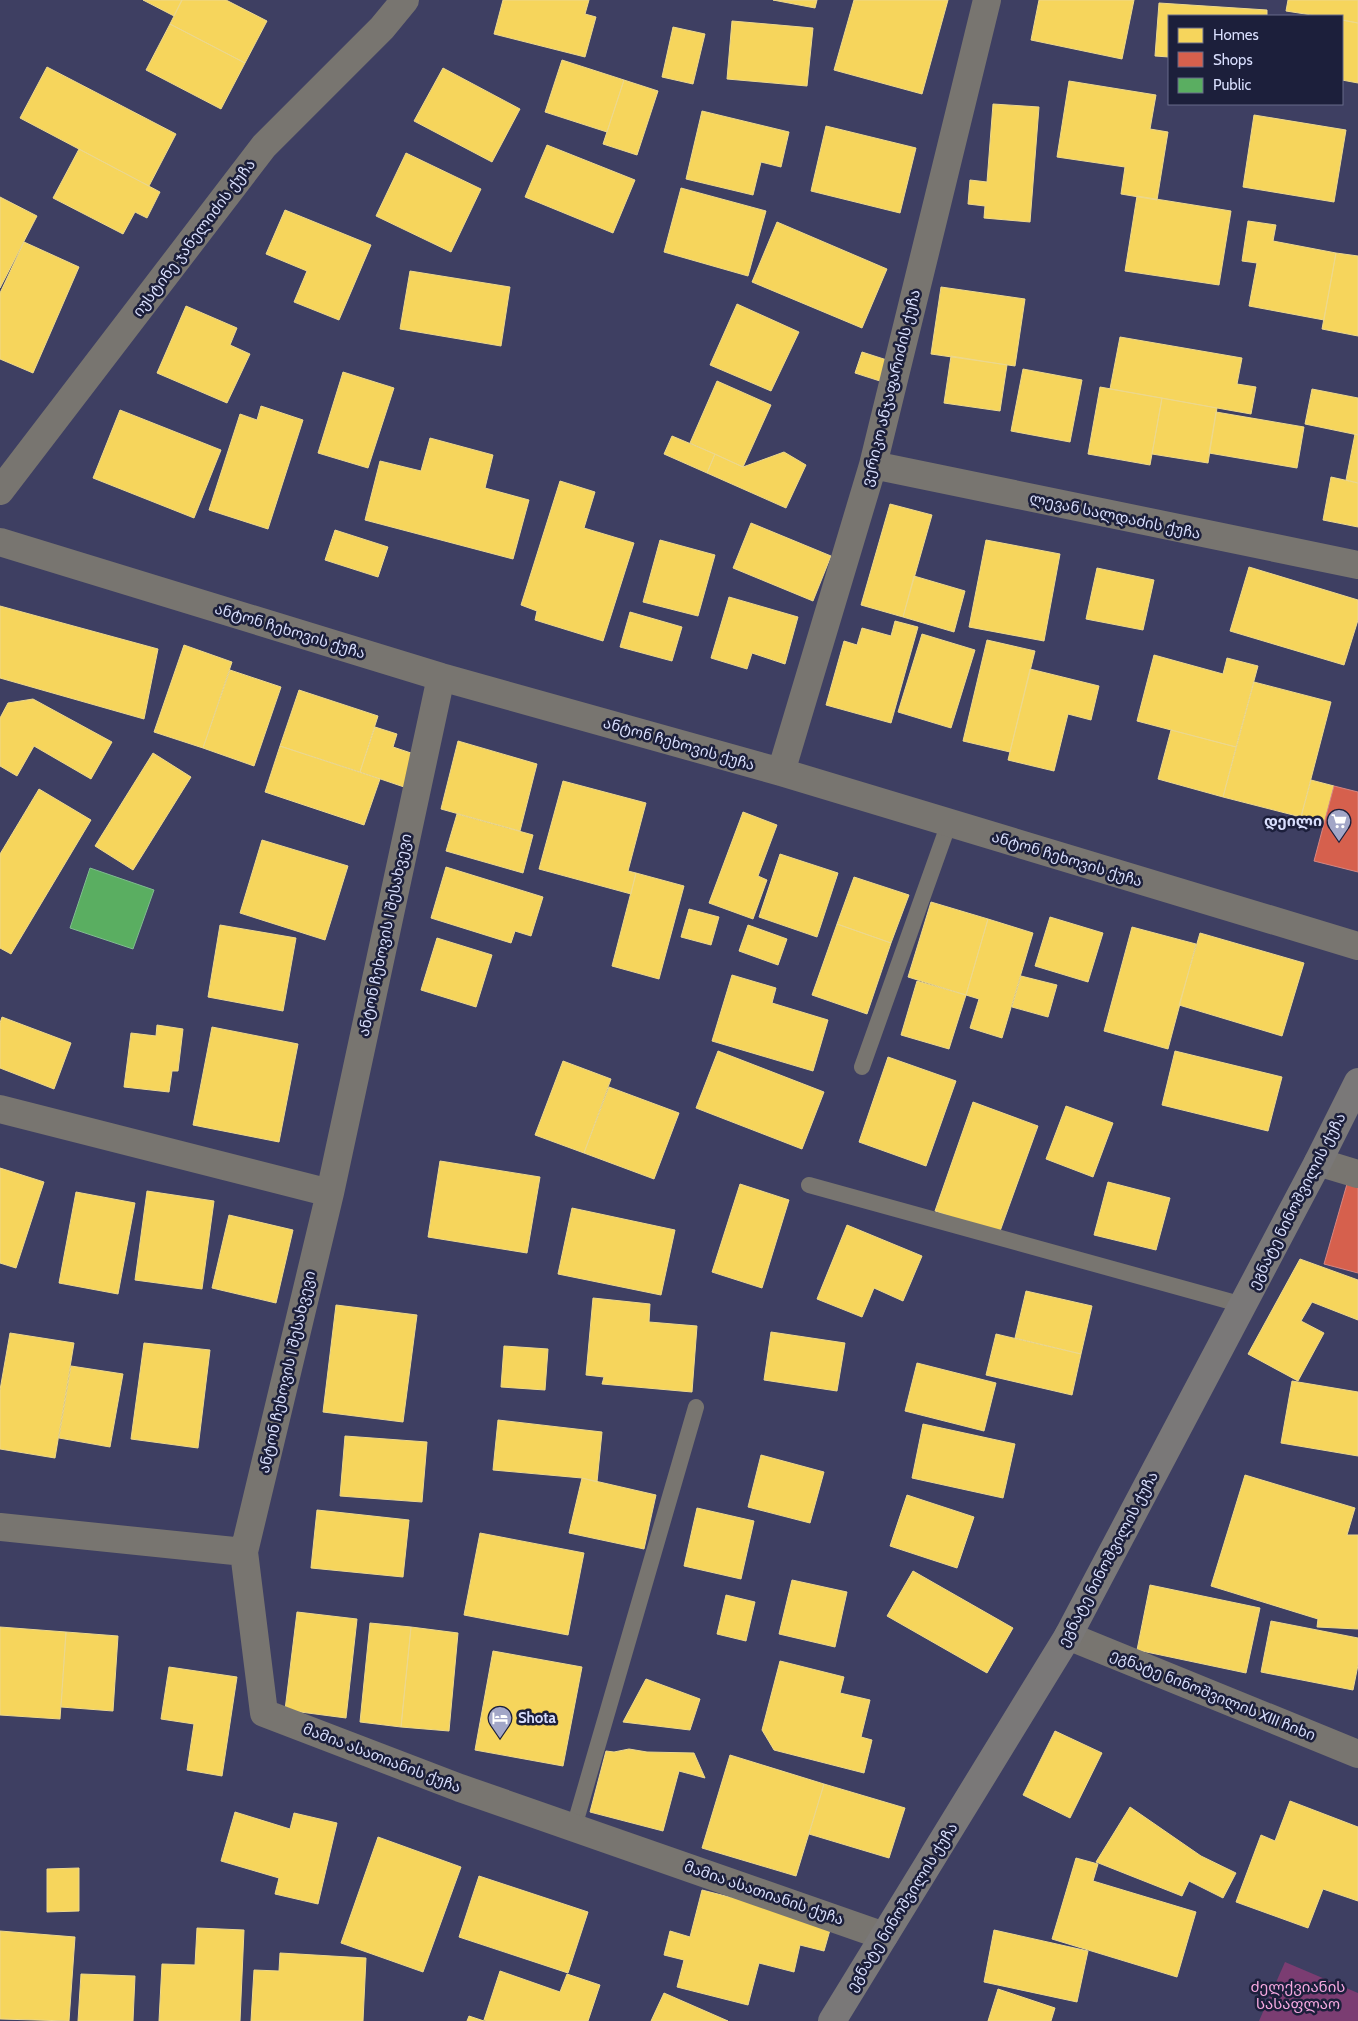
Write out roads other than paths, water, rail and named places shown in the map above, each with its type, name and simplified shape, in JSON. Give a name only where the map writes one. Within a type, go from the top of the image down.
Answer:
[{"type":"main road","name":"ეგნატე ნინოშვილის ქუჩა","points":[[832,2021],[1068,1636],[1318,1162],[1358,1082]]},
{"type":"street","name":"იუსტინე ჯანელიძის ქუჩა","points":[[0,491],[264,146],[382,28],[405,0]]},
{"type":"street","name":"ვერიკო ანჯაფარიძის ქუჩა","points":[[781,772],[873,464],[987,0]]},
{"type":"street","name":"ლევან სალდაძის ქუჩა","points":[[873,464],[1358,565]]},
{"type":"street","name":"ანტონ ჩეხოვის ქუჩა","points":[[0,542],[441,677],[781,772],[1358,946]]},
{"type":"street","name":"ანტონ ჩეხოვის I შესახვევი","points":[[244,1552],[330,1193],[441,677]]},
{"type":"street","points":[[0,1109],[330,1193]]},
{"type":"street","points":[[1318,1162],[1358,1174]]},
{"type":"street","points":[[0,1527],[244,1552]]},
{"type":"street","name":"მამია ასათიანის ქუჩა","points":[[244,1552],[264,1712],[460,1788],[574,1826],[884,1936]]},
{"type":"street","name":"ეგნატე ნინოშვილის XIII ჩიხი","points":[[1068,1636],[1358,1754]]},
{"type":"lane","points":[[862,1067],[949,823]]},
{"type":"lane","points":[[809,1185],[1243,1305]]},
{"type":"lane","points":[[574,1826],[696,1408]]},
{"type":"place","name":"დეილი","points":[[1339,842]]},
{"type":"place","name":"Shota","points":[[500,1739]]},
{"type":"park label","name":"ძელქვიანის სასაფლაო","points":[[1298,1996]]}]
